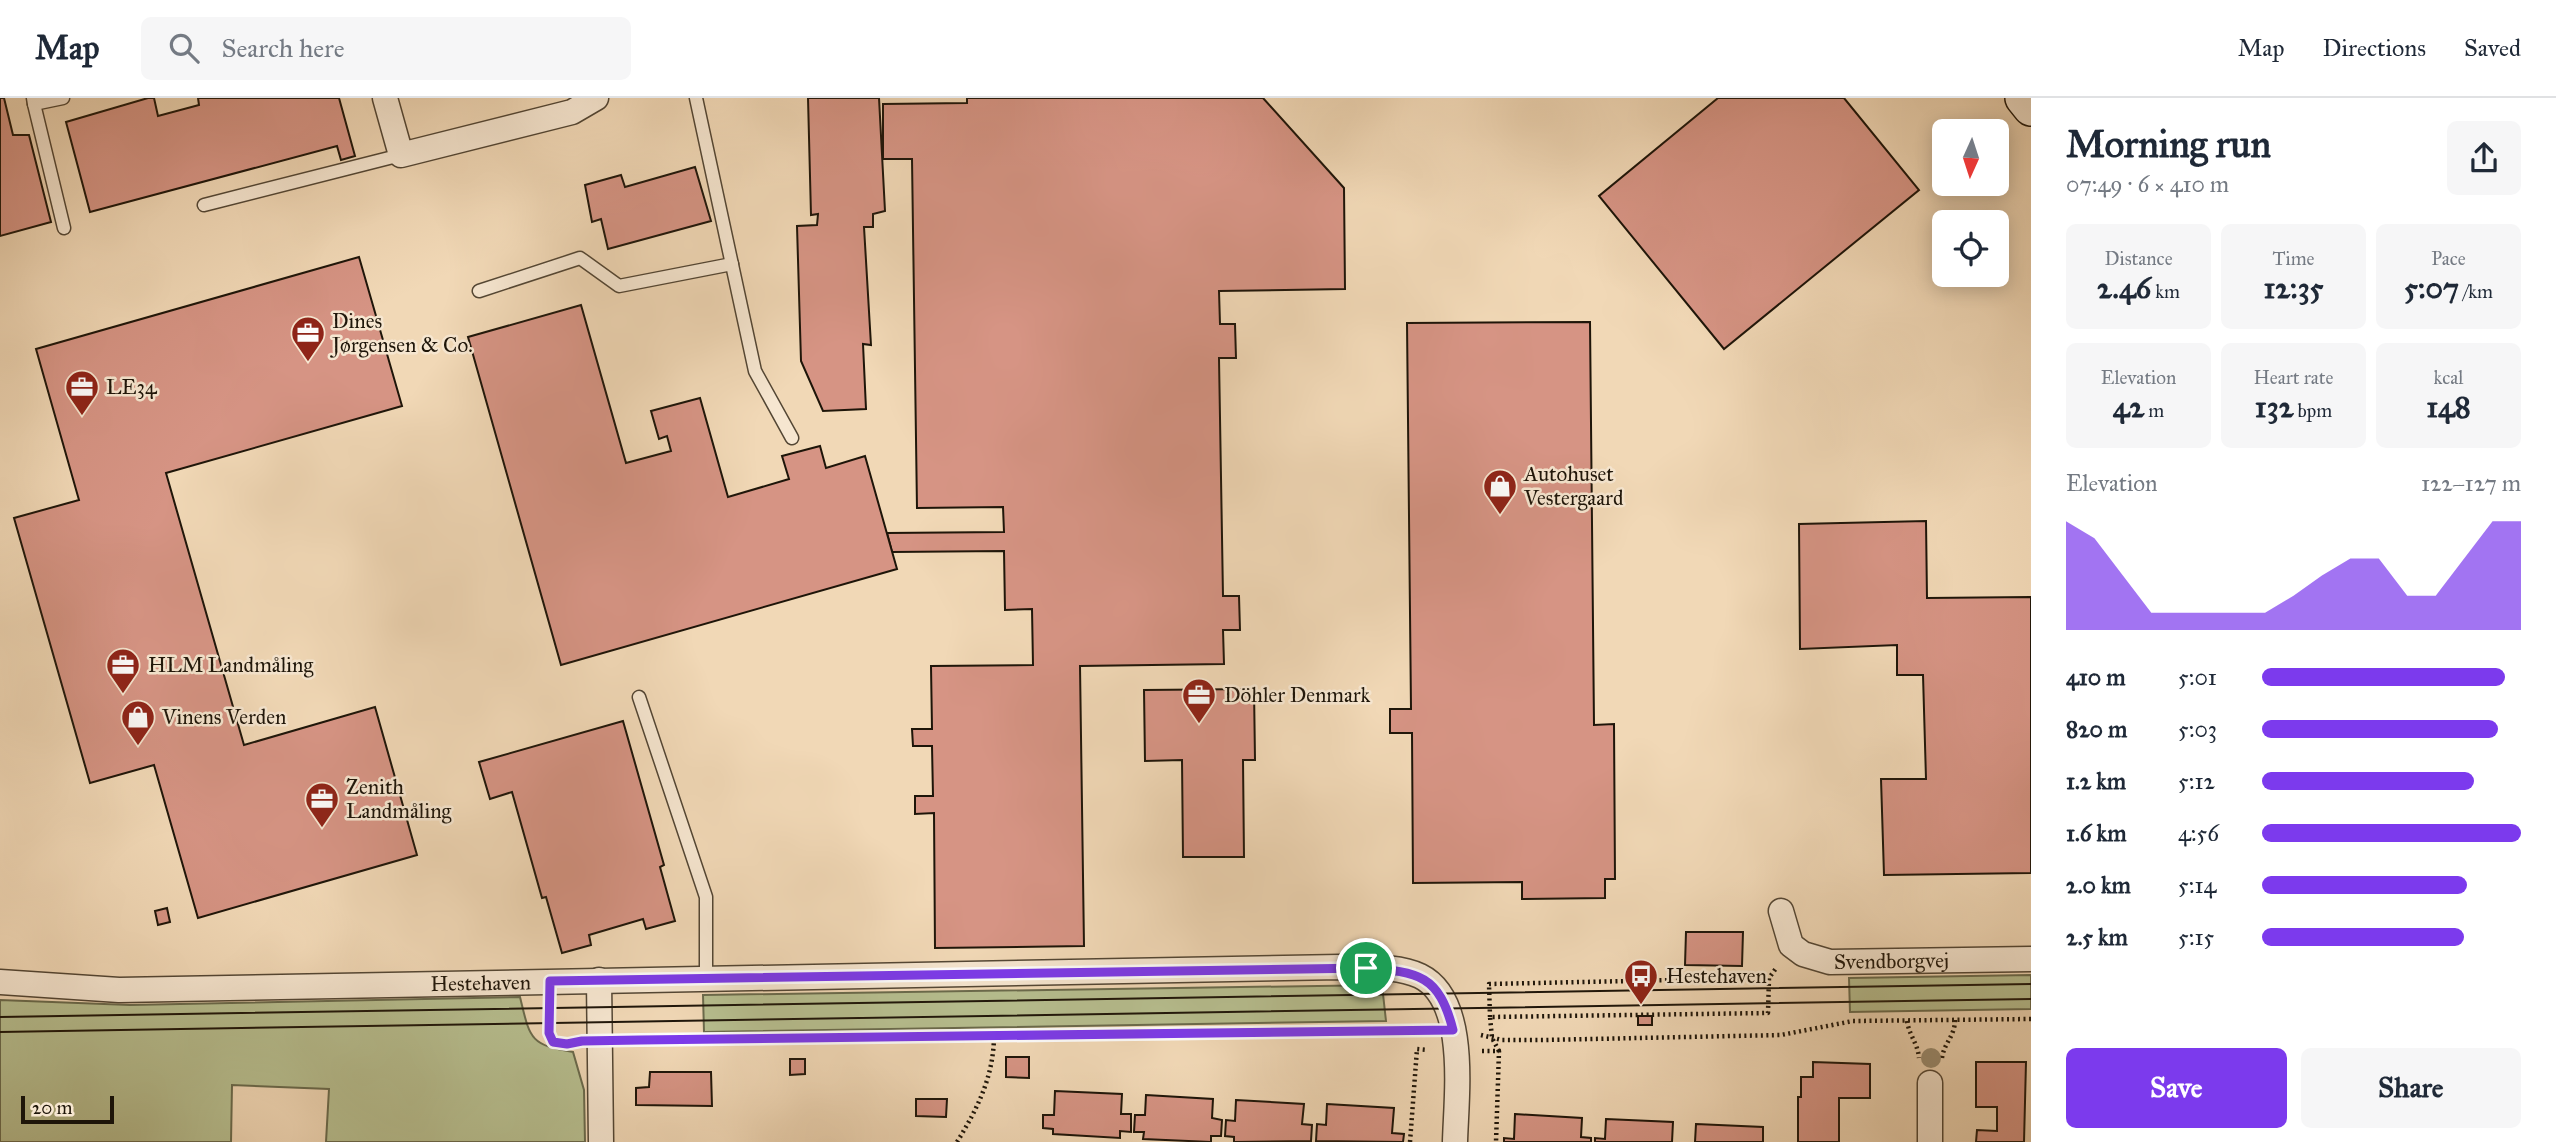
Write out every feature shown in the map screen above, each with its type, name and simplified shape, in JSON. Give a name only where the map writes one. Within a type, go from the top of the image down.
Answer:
[{"type":"street","points":[[386,98],[401,155],[572,112],[596,98]]},
{"type":"street","name":"Svendborgvej","points":[[1781,911],[1791,945],[1803,954],[1830,962],[2031,959]]},
{"type":"street","name":"Hestehaven","points":[[0,982],[119,990],[1340,967],[1400,970],[1419,975],[1430,982],[1448,1009],[1456,1065],[1455,1142]]},
{"type":"street","points":[[598,980],[601,1142]]},
{"type":"street","points":[[1930,1083],[1930,1142]]},
{"type":"lane","points":[[63,98],[34,101],[64,228]]},
{"type":"lane","points":[[696,98],[755,371],[792,438]]},
{"type":"lane","points":[[204,205],[401,155]]},
{"type":"lane","points":[[479,291],[580,258],[619,286],[732,264]]},
{"type":"lane","points":[[639,697],[706,897],[706,979]]},
{"type":"path","points":[[1490,1017],[1768,1013],[1769,978],[1489,984],[1490,1017],[1492,1038],[1499,1051]]},
{"type":"path","points":[[550,981],[549,1033],[553,1042],[567,1044],[582,1041],[1453,1030],[1492,1038],[1544,1040],[1782,1035],[1840,1022],[2031,1020]]},
{"type":"path","points":[[1907,1021],[1918,1049],[1919,1066],[1930,1083],[1941,1068],[1942,1053],[1955,1030],[1955,1020]]},
{"type":"path","points":[[957,1142],[977,1110],[989,1079],[994,1035]]},
{"type":"green space","points":[[2031,975],[2031,1009],[1850,1012],[1849,978]]},
{"type":"green space","points":[[1382,985],[1386,1021],[704,1032],[703,995]]},
{"type":"green space","points":[[520,997],[526,1022],[534,1037],[548,1046],[573,1052],[584,1090],[585,1142],[326,1142],[329,1089],[232,1085],[231,1142],[0,1142],[0,1000],[130,1005]]},
{"type":"building","points":[[0,98],[4,98],[13,135],[29,135],[51,222],[0,236]]},
{"type":"building","points":[[154,98],[158,116],[199,105],[198,98],[339,98],[355,156],[341,160],[337,146],[90,212],[66,122]]},
{"type":"building","points":[[808,98],[879,98],[885,211],[873,214],[873,227],[864,227],[871,345],[863,344],[866,409],[823,411],[801,361],[797,226],[817,225],[818,214],[811,215]]},
{"type":"building","points":[[967,98],[1263,98],[1344,188],[1345,289],[1219,291],[1220,324],[1235,324],[1236,358],[1219,358],[1223,596],[1239,596],[1240,630],[1223,630],[1224,664],[1080,666],[1084,946],[935,948],[934,813],[915,814],[915,796],[933,796],[932,746],[913,746],[912,729],[932,729],[931,666],[1033,665],[1032,609],[1005,610],[1004,551],[892,552],[887,533],[1004,532],[1003,507],[917,508],[912,159],[883,159],[883,104],[967,103]]},
{"type":"building","points":[[1718,98],[1844,98],[1919,190],[1724,349],[1599,196]]},
{"type":"building","points":[[695,167],[711,221],[608,249],[601,219],[592,222],[585,185],[621,175],[625,187]]},
{"type":"building","points":[[359,257],[402,406],[166,473],[244,745],[375,707],[417,855],[198,918],[154,765],[90,783],[14,518],[79,500],[36,349]]},
{"type":"building","points":[[581,305],[626,463],[671,451],[667,436],[659,439],[651,411],[700,398],[728,497],[789,479],[782,456],[820,446],[826,468],[865,456],[897,569],[561,665],[468,337]]},
{"type":"building","name":"Autohuset Vestergaard","points":[[1590,322],[1594,725],[1614,724],[1615,879],[1605,879],[1605,898],[1522,899],[1522,882],[1413,883],[1412,733],[1390,733],[1390,709],[1411,709],[1407,323]]},
{"type":"building","points":[[1926,521],[1927,598],[2031,597],[2031,873],[1884,875],[1881,779],[1926,779],[1923,675],[1897,675],[1897,645],[1800,649],[1799,524]]},
{"type":"building","points":[[1254,689],[1255,760],[1243,760],[1244,857],[1183,857],[1182,760],[1145,761],[1144,690]]},
{"type":"building","points":[[623,721],[664,865],[660,867],[675,921],[646,929],[643,919],[589,935],[591,945],[562,953],[546,897],[542,898],[512,792],[490,799],[479,762]]},
{"type":"building","points":[[167,908],[170,922],[158,925],[155,911]]},
{"type":"building","points":[[1686,932],[1743,932],[1742,966],[1685,965]]},
{"type":"building","points":[[1638,1016],[1652,1016],[1652,1025],[1638,1025]]},
{"type":"building","points":[[1006,1057],[1029,1057],[1029,1078],[1006,1077]]},
{"type":"building","points":[[790,1059],[805,1059],[805,1074],[790,1075]]},
{"type":"building","points":[[1813,1062],[1870,1064],[1870,1098],[1839,1098],[1839,1142],[1798,1142],[1801,1077],[1813,1077]]},
{"type":"building","points":[[1976,1062],[2026,1062],[2024,1142],[1976,1142],[1977,1130],[1997,1131],[1997,1107],[1976,1107]]},
{"type":"building","points":[[650,1072],[711,1072],[712,1106],[636,1105],[636,1088],[649,1087]]},
{"type":"building","points":[[1055,1091],[1122,1094],[1121,1114],[1131,1114],[1131,1132],[1120,1131],[1120,1138],[1053,1134],[1053,1129],[1043,1128],[1043,1115],[1054,1115]]},
{"type":"building","points":[[1146,1095],[1213,1099],[1212,1118],[1222,1120],[1221,1136],[1211,1136],[1211,1142],[1143,1139],[1144,1132],[1134,1132],[1135,1115],[1145,1115]]},
{"type":"building","points":[[916,1099],[947,1099],[946,1117],[916,1116]]},
{"type":"building","points":[[1236,1100],[1304,1104],[1302,1124],[1312,1125],[1311,1141],[1234,1142],[1234,1137],[1225,1136],[1226,1120],[1235,1121]]},
{"type":"building","points":[[1327,1104],[1394,1108],[1392,1133],[1404,1134],[1403,1142],[1316,1141],[1317,1124],[1326,1125]]},
{"type":"building","points":[[1515,1114],[1582,1118],[1581,1137],[1591,1138],[1591,1142],[1504,1142],[1504,1138],[1514,1139]]},
{"type":"building","points":[[1606,1119],[1673,1122],[1672,1142],[1595,1142],[1595,1138],[1605,1139]]},
{"type":"building","points":[[1696,1124],[1763,1127],[1763,1142],[1695,1142]]},
{"type":"tram line","points":[[0,1017],[2031,984]]},
{"type":"tram line","points":[[0,1032],[2031,999]]},
{"type":"place","name":"Dines Jørgensen & Co.","points":[[308,363]]},
{"type":"place","name":"LE34","points":[[82,417]]},
{"type":"place","name":"Autohuset Vestergaard","points":[[1500,516]]},
{"type":"place","name":"HLM Landmåling","points":[[123,695]]},
{"type":"place","name":"Döhler Denmark","points":[[1199,725]]},
{"type":"place","name":"Vinens Verden","points":[[138,747]]},
{"type":"place","name":"Zenith Landmåling","points":[[322,829]]},
{"type":"place","name":"Hestehaven","points":[[1641,1006]]},
{"type":"route","points":[[1366,968],[1400,970],[1419,975],[1430,982],[1448,1009],[1453,1030],[640,1040],[582,1041],[567,1044],[553,1042],[549,1033],[550,981],[1366,968]]}]
